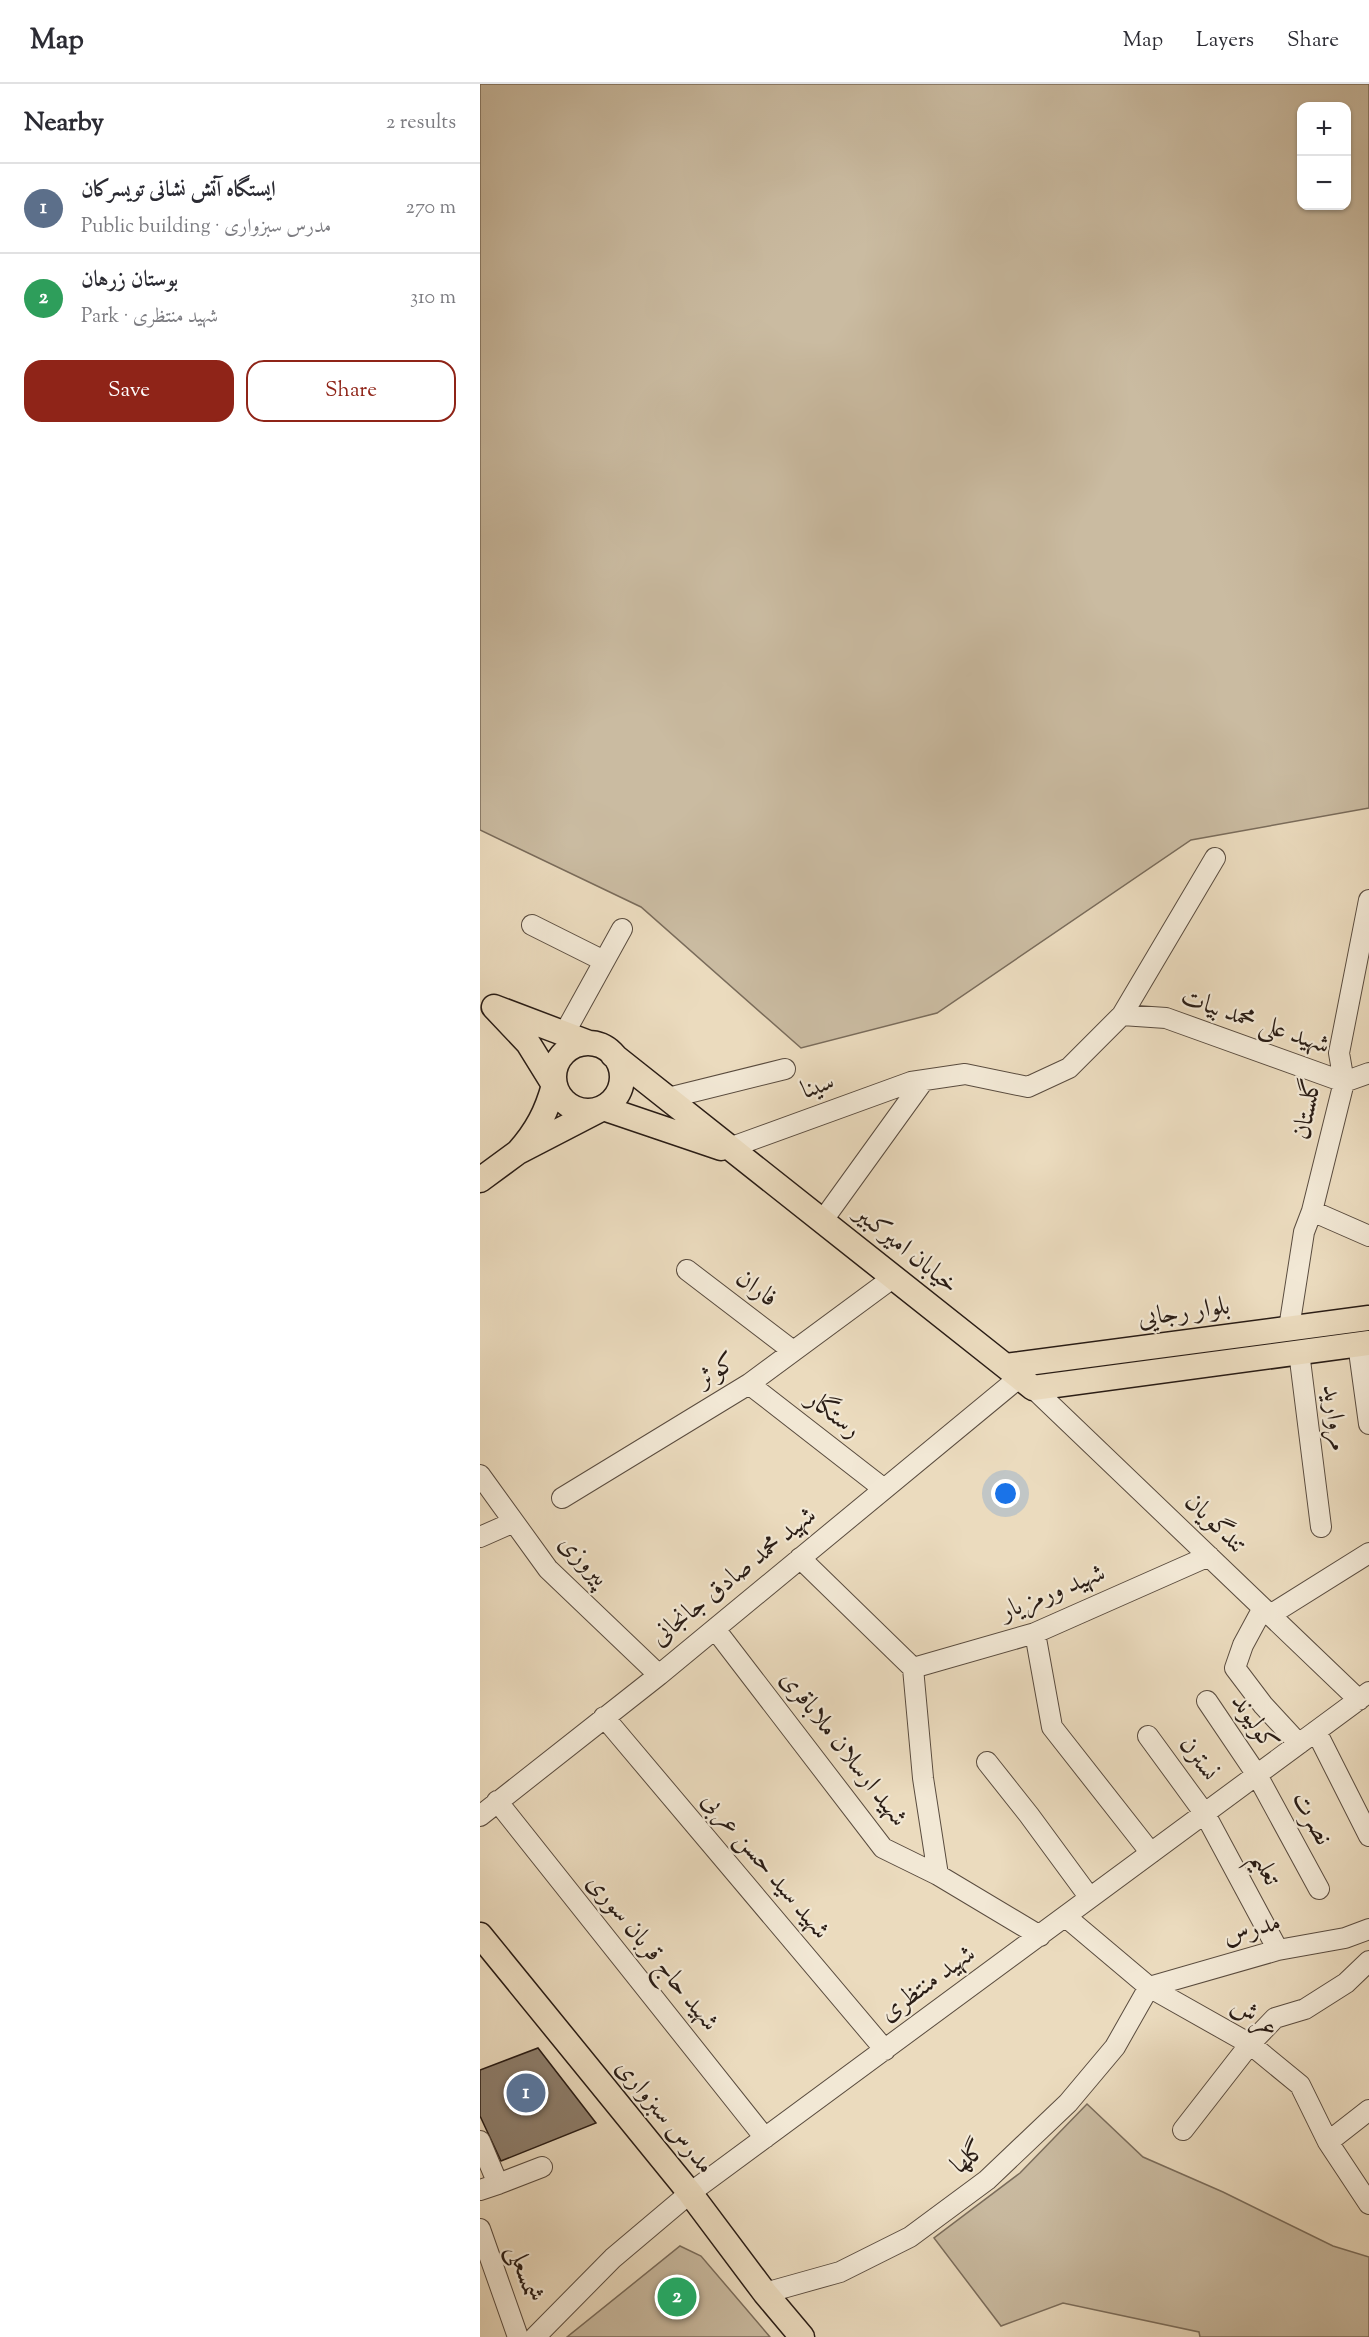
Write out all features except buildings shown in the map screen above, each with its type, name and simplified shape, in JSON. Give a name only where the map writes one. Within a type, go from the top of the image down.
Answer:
[{"type":"main road","points":[[480,1180],[518,1152],[603,1108],[616,1096],[622,1079],[618,1062],[606,1049],[487,1005]]},
{"type":"main road","points":[[487,1005],[528,1042],[562,1100],[577,1110],[595,1111],[603,1108],[738,1152]]},
{"type":"main road","points":[[518,1152],[535,1132],[547,1109],[554,1084],[555,1067],[559,1059],[572,1047],[589,1043]]},
{"type":"main road","name":"خیابان امیرکبیر","points":[[613,1055],[1020,1377]]},
{"type":"main road","name":"بلوار رجایی","points":[[1020,1377],[1288,1328],[1369,1317]]},
{"type":"main road","name":"بلوار رجایی","points":[[1020,1377],[1299,1352],[1363,1344]]},
{"type":"main road","name":"مدرس سبزواری","points":[[480,1935],[690,2193],[765,2293],[802,2337]]},
{"type":"street","points":[[823,1220],[924,1080],[965,1074],[1028,1087],[1069,1068],[1122,1015],[1215,858]]},
{"type":"street","name":"گلستان","points":[[1288,1328],[1304,1232],[1312,1211],[1344,1082],[1339,1053],[1360,994],[1369,900]]},
{"type":"street","points":[[532,925],[604,961]]},
{"type":"street","points":[[564,1034],[622,929]]},
{"type":"street","name":"شهید علی محمد بیات","points":[[1122,1015],[1166,1018],[1344,1082]]},
{"type":"street","points":[[668,1098],[785,1069]]},
{"type":"street","points":[[1344,1082],[1369,1073]]},
{"type":"street","name":"سینا","points":[[738,1152],[911,1082],[924,1080]]},
{"type":"street","points":[[1312,1211],[1369,1236]]},
{"type":"street","name":"فاران","points":[[687,1270],[793,1351]]},
{"type":"street","name":"کوثر","points":[[562,1498],[748,1384],[894,1277]]},
{"type":"street","points":[[1363,1344],[1369,1424]]},
{"type":"street","name":"مروارید","points":[[1299,1352],[1321,1527]]},
{"type":"street","name":"شهید محمد صادق جانجانی","points":[[480,1816],[659,1675],[1020,1377]]},
{"type":"street","name":"تندگویان","points":[[1020,1377],[1266,1611],[1364,1696]]},
{"type":"street","name":"رستگار","points":[[748,1384],[884,1490]]},
{"type":"street","name":"پیروزی","points":[[480,1475],[548,1569],[659,1675]]},
{"type":"street","points":[[480,1537],[514,1522]]},
{"type":"street","points":[[1299,1744],[1263,1705],[1235,1668],[1243,1645],[1266,1611],[1369,1553]]},
{"type":"street","name":"شهید ورمزیار","points":[[913,1668],[1035,1633],[1209,1556]]},
{"type":"street","points":[[800,1558],[913,1668],[923,1778],[938,1875]]},
{"type":"street","name":"شهید ارسلان ملاباقری","points":[[714,1629],[883,1848],[938,1875],[1040,1936]]},
{"type":"street","points":[[1035,1633],[1052,1727],[1151,1853]]},
{"type":"street","name":"شهید منتظری","points":[[535,2337],[613,2258],[690,2193],[1364,1696]]},
{"type":"street","name":"کولیوند","points":[[1207,1701],[1257,1775]]},
{"type":"street","name":"شهید سید حسن عربی","points":[[604,1717],[885,2050]]},
{"type":"street","points":[[1317,1731],[1369,1836]]},
{"type":"street","name":"نسترن","points":[[1148,1736],[1205,1814]]},
{"type":"street","points":[[987,1762],[1090,1898]]},
{"type":"street","name":"نصرت","points":[[1257,1775],[1319,1888]]},
{"type":"street","name":"شهید حاج قربان سوری","points":[[497,1801],[765,2138]]},
{"type":"street","name":"تعلیم","points":[[1205,1814],[1278,1950]]},
{"type":"street","name":"عرش","points":[[1066,1917],[1149,1987],[1250,2044],[1300,2085],[1328,2142],[1369,2204]]},
{"type":"street","name":"مدرس","points":[[1149,1987],[1278,1950],[1345,1938],[1369,1929]]},
{"type":"street","points":[[1183,2130],[1250,2044],[1275,2018],[1305,2009],[1346,1983],[1369,1961],[1345,1938]]},
{"type":"street","name":"گلها","points":[[765,2293],[840,2272],[910,2237],[987,2180],[1075,2095],[1115,2047],[1149,1987]]},
{"type":"street","points":[[1328,2142],[1369,2110]]},
{"type":"street","points":[[480,2141],[489,2187],[542,2167]]},
{"type":"street","name":"شمسعلی","points":[[480,2229],[518,2337]]},
{"type":"shaded area","points":[[480,84],[1369,84],[1369,808],[1191,840],[937,1013],[801,1048],[641,907],[480,830]]},
{"type":"shaded area","points":[[1087,2104],[1143,2157],[1223,2192],[1333,2246],[1369,2257],[1369,2337],[1200,2337],[1199,2332],[1063,2303],[1001,2326],[934,2238],[1020,2173]]},
{"type":"shaded area","points":[[680,2246],[701,2256],[770,2337],[567,2337]]},
{"type":"place","name":"ایستگاه آتش نشانی تویسرکان","points":[[526,2093]]},
{"type":"place","name":"بوستان زرهان","points":[[677,2297]]}]
